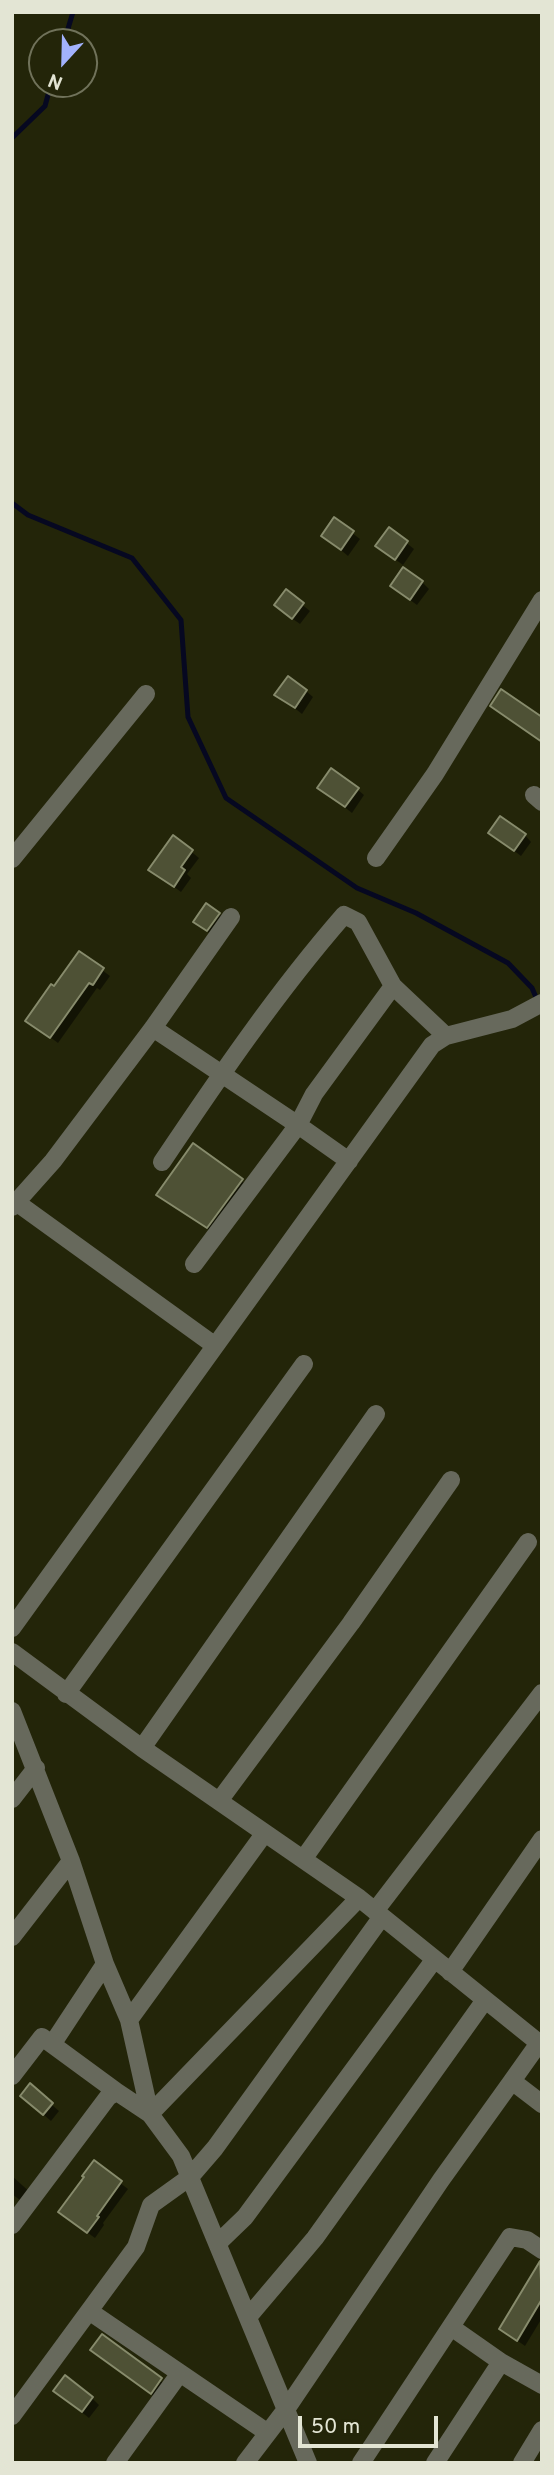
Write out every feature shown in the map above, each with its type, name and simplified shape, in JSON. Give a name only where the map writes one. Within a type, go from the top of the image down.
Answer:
[{"type":"street","points":[[376,858],[435,774],[542,600]]},
{"type":"street","points":[[12,859],[146,694]]},
{"type":"street","points":[[162,1162],[222,1073],[313,951],[344,915],[358,922],[393,986],[446,1036]]},
{"type":"street","points":[[214,1345],[14,1204],[53,1161],[153,1028],[231,917]]},
{"type":"street","points":[[194,1264],[298,1125],[314,1094],[393,986]]},
{"type":"street","points":[[12,1628],[432,1045],[446,1036],[512,1018],[542,1003]]},
{"type":"street","points":[[153,1028],[349,1161]]},
{"type":"street","points":[[66,1693],[304,1364]]},
{"type":"street","points":[[142,1748],[376,1414]]},
{"type":"street","points":[[219,1801],[351,1623],[451,1480]]},
{"type":"street","points":[[304,1858],[528,1542]]},
{"type":"street","points":[[12,1652],[142,1748],[359,1898],[434,1960],[540,2040],[441,2180],[287,2408],[245,2463]]},
{"type":"street","points":[[12,2416],[136,2247],[151,2205],[190,2177],[215,2148],[378,1914],[542,1693]]},
{"type":"street","points":[[12,1711],[71,1861],[105,1964],[129,2020],[150,2114]]},
{"type":"street","points":[[12,1799],[36,1768]]},
{"type":"street","points":[[129,2020],[264,1834]]},
{"type":"street","points":[[450,1972],[542,1839]]},
{"type":"street","points":[[12,1937],[71,1861]]},
{"type":"street","points":[[150,2114],[359,1898]]},
{"type":"street","points":[[218,2243],[246,2217],[434,1960]]},
{"type":"street","points":[[53,2043],[105,1964]]},
{"type":"street","points":[[248,2316],[315,2238],[485,2000]]},
{"type":"street","points":[[12,2076],[42,2036],[150,2114],[181,2155],[309,2463]]},
{"type":"street","points":[[512,2081],[542,2104]]},
{"type":"street","points":[[12,2225],[108,2097],[117,2092]]},
{"type":"street","points":[[361,2463],[510,2236],[527,2240],[542,2250]]},
{"type":"street","points":[[89,2311],[268,2433]]},
{"type":"street","points":[[451,2327],[501,2362],[542,2385]]},
{"type":"street","points":[[435,2463],[501,2362]]},
{"type":"street","points":[[115,2463],[180,2374]]},
{"type":"street","points":[[522,2463],[542,2430]]},
{"type":"building","points":[[334,517],[354,531],[341,550],[321,536]]},
{"type":"building","points":[[389,527],[408,541],[395,560],[375,546]]},
{"type":"building","points":[[403,567],[423,581],[410,600],[390,586]]},
{"type":"building","points":[[286,589],[304,603],[292,619],[274,605]]},
{"type":"building","points":[[288,676],[307,690],[295,708],[274,695]]},
{"type":"building","points":[[501,689],[542,717],[542,742],[490,706]]},
{"type":"building","points":[[331,768],[359,788],[345,807],[317,788]]},
{"type":"building","points":[[500,816],[526,834],[514,851],[488,833]]},
{"type":"building","points":[[173,835],[193,850],[181,867],[185,870],[174,887],[148,870]]},
{"type":"building","points":[[206,903],[220,913],[207,931],[193,922]]},
{"type":"building","points":[[79,951],[104,968],[93,985],[89,983],[50,1038],[25,1021]]},
{"type":"building","points":[[193,1143],[243,1179],[207,1228],[156,1195]]},
{"type":"building","points":[[30,2083],[53,2103],[43,2115],[20,2096]]},
{"type":"building","points":[[94,2160],[122,2181],[87,2233],[58,2212]]},
{"type":"building","points":[[540,2261],[542,2299],[517,2341],[499,2329]]},
{"type":"building","points":[[102,2334],[162,2378],[151,2394],[90,2350]]},
{"type":"building","points":[[65,2375],[93,2397],[82,2412],[53,2391]]},
{"type":"waterway","points":[[68,28],[73,12]]},
{"type":"waterway","points":[[12,138],[45,106],[47,98]]},
{"type":"waterway","points":[[12,503],[28,515],[132,558],[181,620],[188,717],[226,798],[357,888],[416,913],[508,963],[532,988],[538,1002]]}]
